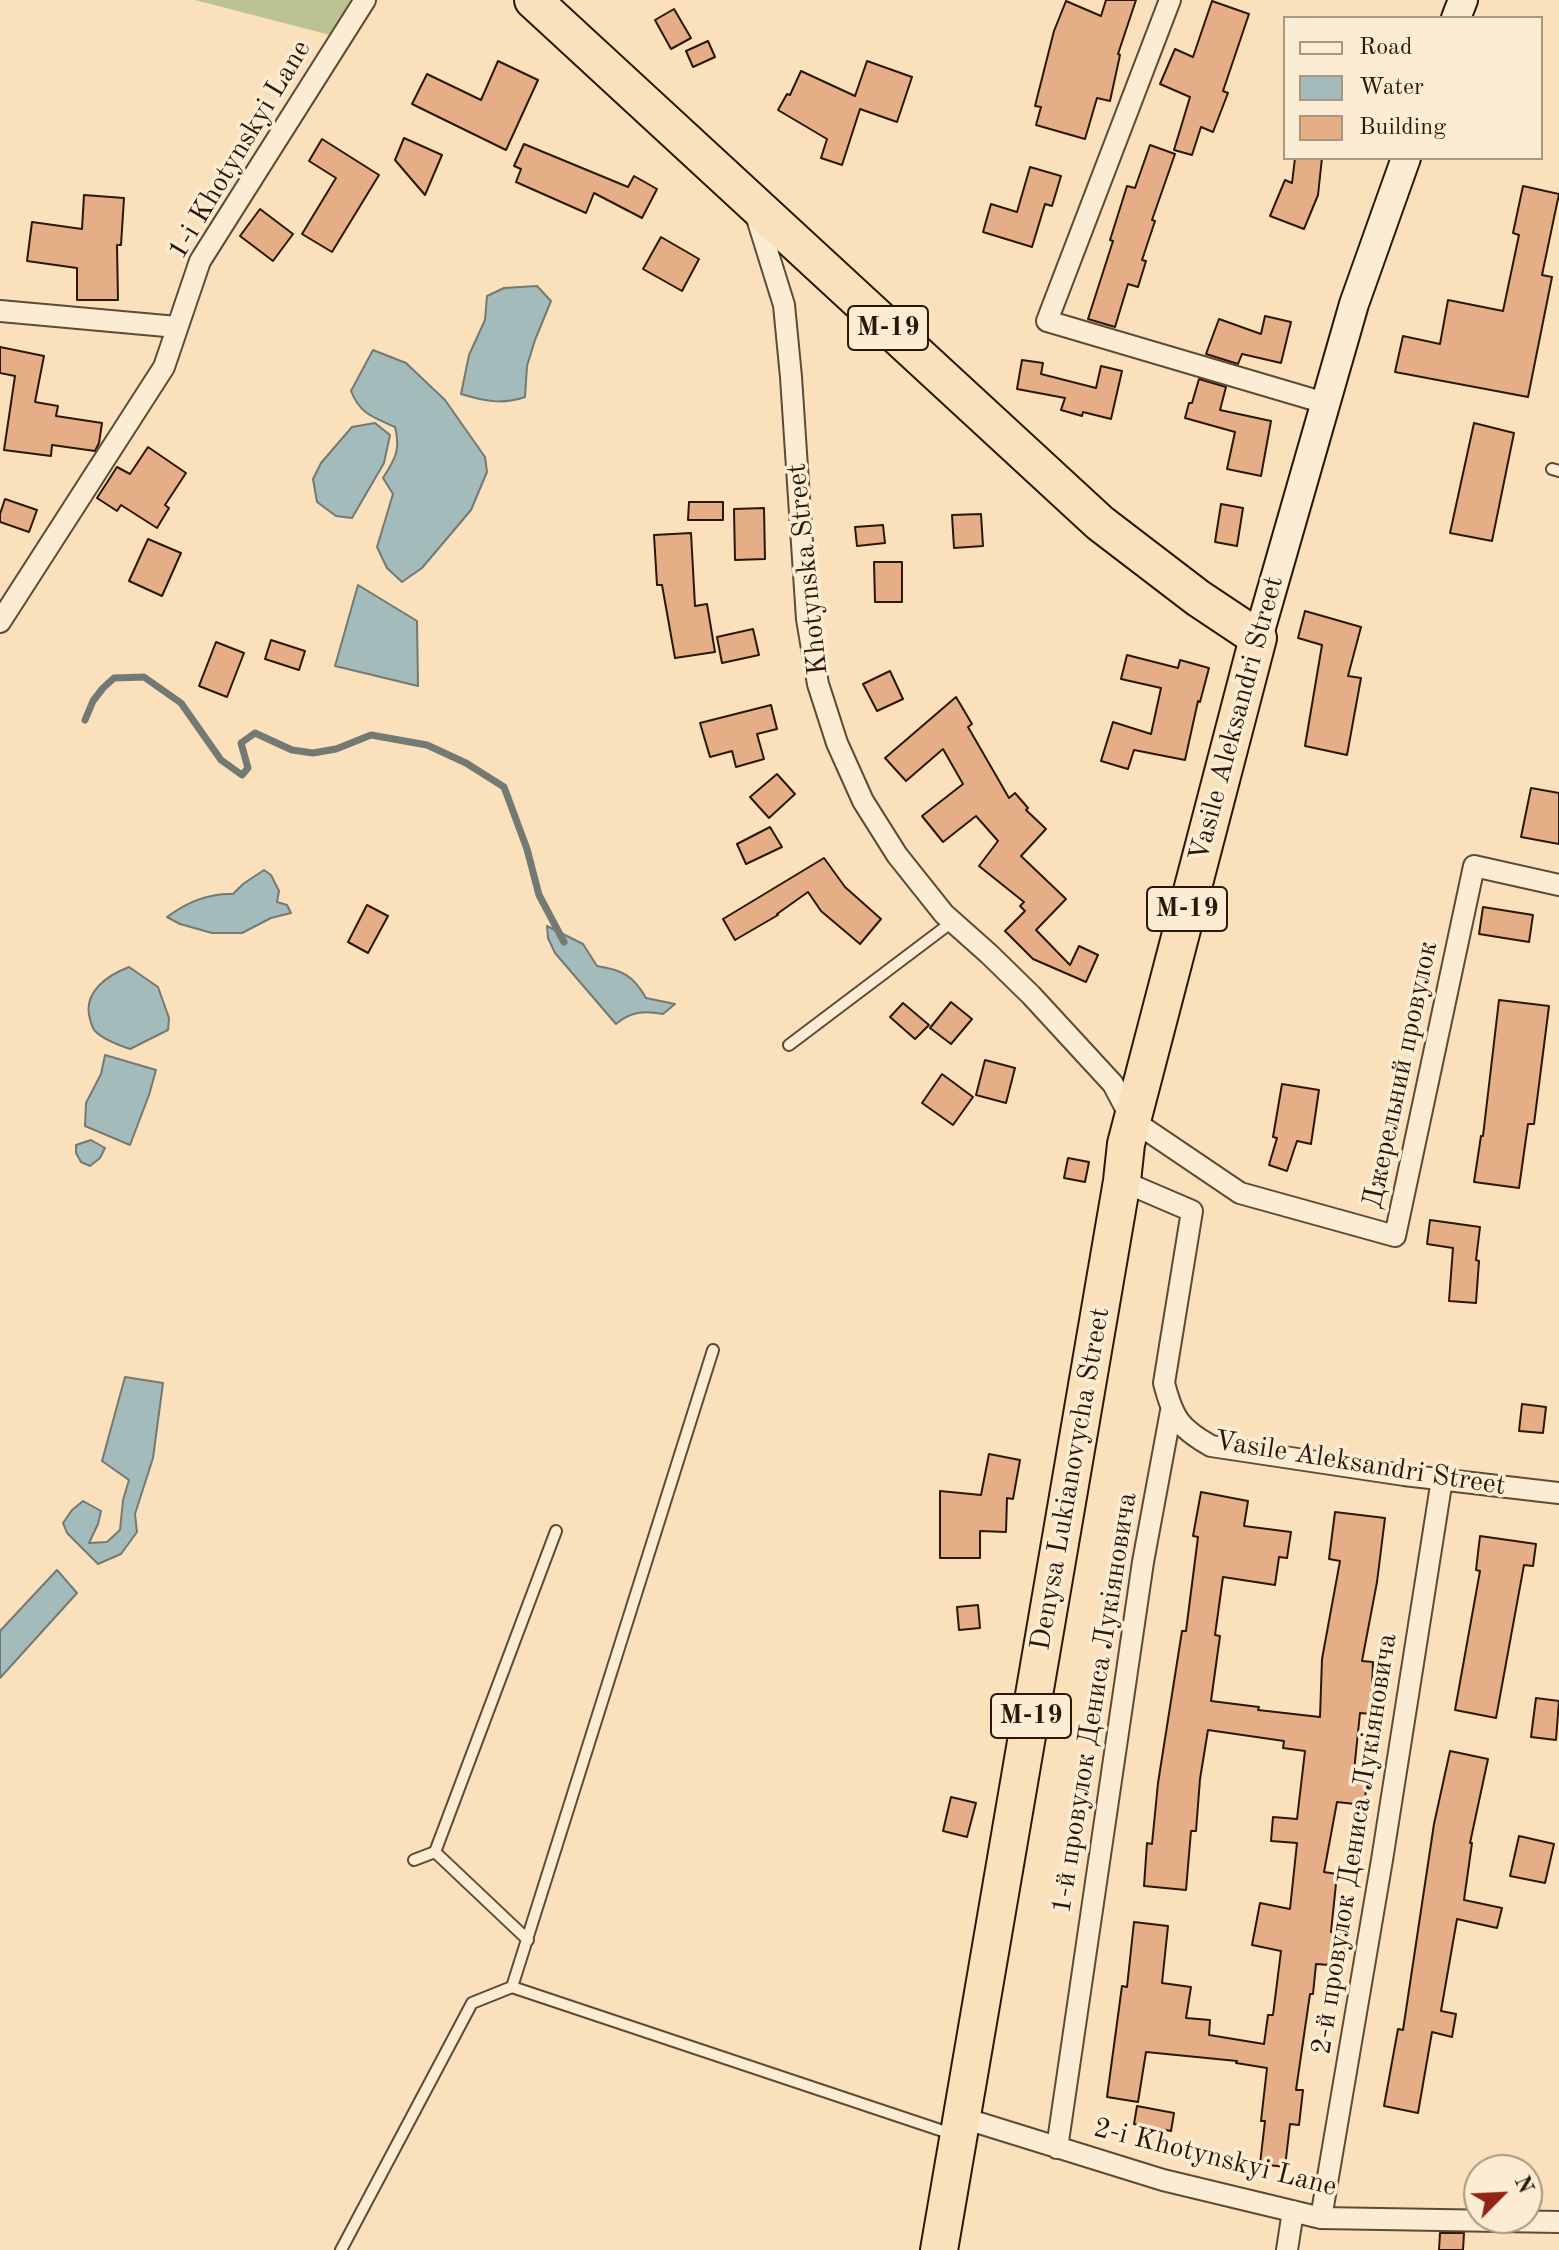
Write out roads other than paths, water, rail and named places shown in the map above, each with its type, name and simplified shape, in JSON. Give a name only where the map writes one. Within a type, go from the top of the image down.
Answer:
[{"type":"highway","name":"Khotynska Street","points":[[533,0],[1100,523],[1198,598],[1258,638]]},
{"type":"highway","name":"Vasile Aleksandri Street","points":[[1122,1181],[1132,1120],[1258,638]]},
{"type":"highway","name":"Denysa Lukianovycha Street","points":[[939,2250],[1122,1181]]},
{"type":"main road","name":"Vasile Aleksandri Street","points":[[1258,638],[1354,304],[1405,160]]},
{"type":"street","name":"1-i Khotynskyi Lane","points":[[0,622],[164,367],[200,261],[365,0]]},
{"type":"street","points":[[1170,0],[1047,321],[1325,403]]},
{"type":"street","name":"Khotynska Street","points":[[752,203],[784,305],[807,619],[818,684],[837,743],[863,801],[897,855],[944,914],[1031,995],[1113,1084],[1132,1120]]},
{"type":"street","points":[[0,311],[177,327]]},
{"type":"street","name":"Джерельний провулок","points":[[1132,1120],[1240,1193],[1395,1236],[1474,866],[1559,885]]},
{"type":"street","points":[[1122,1181],[1192,1211],[1164,1383],[1171,1411]]},
{"type":"street","name":"Vasile Aleksandri Street","points":[[1171,1411],[1188,1433],[1211,1446],[1559,1493]]},
{"type":"street","name":"1-й провулок Дениса Лукіяновича","points":[[1057,2148],[1143,1562],[1171,1411]]},
{"type":"street","name":"2-й провулок Дениса Лукіяновича","points":[[1321,2218],[1442,1479]]},
{"type":"street","name":"2-i Khotynskyi Lane","points":[[959,2127],[1057,2148],[1163,2180],[1321,2218],[1559,2222]]},
{"type":"street","points":[[1287,2250],[1293,2211]]},
{"type":"lane","points":[[789,1045],[952,922]]},
{"type":"lane","points":[[512,1987],[713,1350]]},
{"type":"lane","points":[[414,1860],[435,1852],[556,1531]]},
{"type":"lane","points":[[435,1852],[528,1940]]},
{"type":"lane","points":[[341,2250],[472,2003],[512,1987],[959,2127]]},
{"type":"water","points":[[537,286],[551,301],[527,366],[525,397],[493,401],[461,394],[469,355],[485,320],[487,296],[504,288]]},
{"type":"water","points":[[373,350],[406,363],[445,400],[485,457],[487,472],[471,510],[422,568],[402,582],[387,568],[377,547],[393,494],[383,478],[396,454],[395,427],[363,410],[351,391]]},
{"type":"water","points":[[375,423],[390,435],[384,463],[352,518],[336,516],[317,502],[313,479],[321,463],[352,427]]},
{"type":"water","points":[[358,585],[417,621],[418,686],[335,666]]},
{"type":"water","points":[[264,870],[271,875],[279,891],[277,902],[287,905],[291,913],[271,918],[242,933],[212,933],[167,917],[198,900],[233,894]]},
{"type":"water","points":[[547,926],[583,944],[597,966],[626,975],[646,998],[675,1004],[663,1014],[638,1013],[616,1024],[555,953],[548,938]]},
{"type":"water","points":[[129,967],[158,987],[169,1018],[168,1030],[130,1049],[107,1040],[95,1031],[89,1009],[93,993],[99,986]]},
{"type":"water","points":[[105,1055],[156,1070],[130,1145],[85,1126],[86,1103],[101,1074]]},
{"type":"water","points":[[91,1140],[105,1148],[100,1158],[90,1166],[81,1162],[76,1145]]},
{"type":"water","points":[[125,1377],[163,1383],[153,1458],[135,1514],[137,1532],[121,1554],[98,1564],[67,1533],[63,1523],[83,1501],[101,1511],[89,1543],[107,1542],[120,1530],[129,1480],[102,1461]]},
{"type":"water","points":[[57,1570],[77,1593],[0,1678],[0,1631]]},
{"type":"waterway","points":[[85,720],[93,701],[114,678],[144,677],[181,703],[221,760],[242,775],[248,768],[241,743],[255,733],[292,750],[313,753],[336,749],[371,735],[427,745],[466,763],[504,787],[527,849],[539,895],[564,942]]}]
